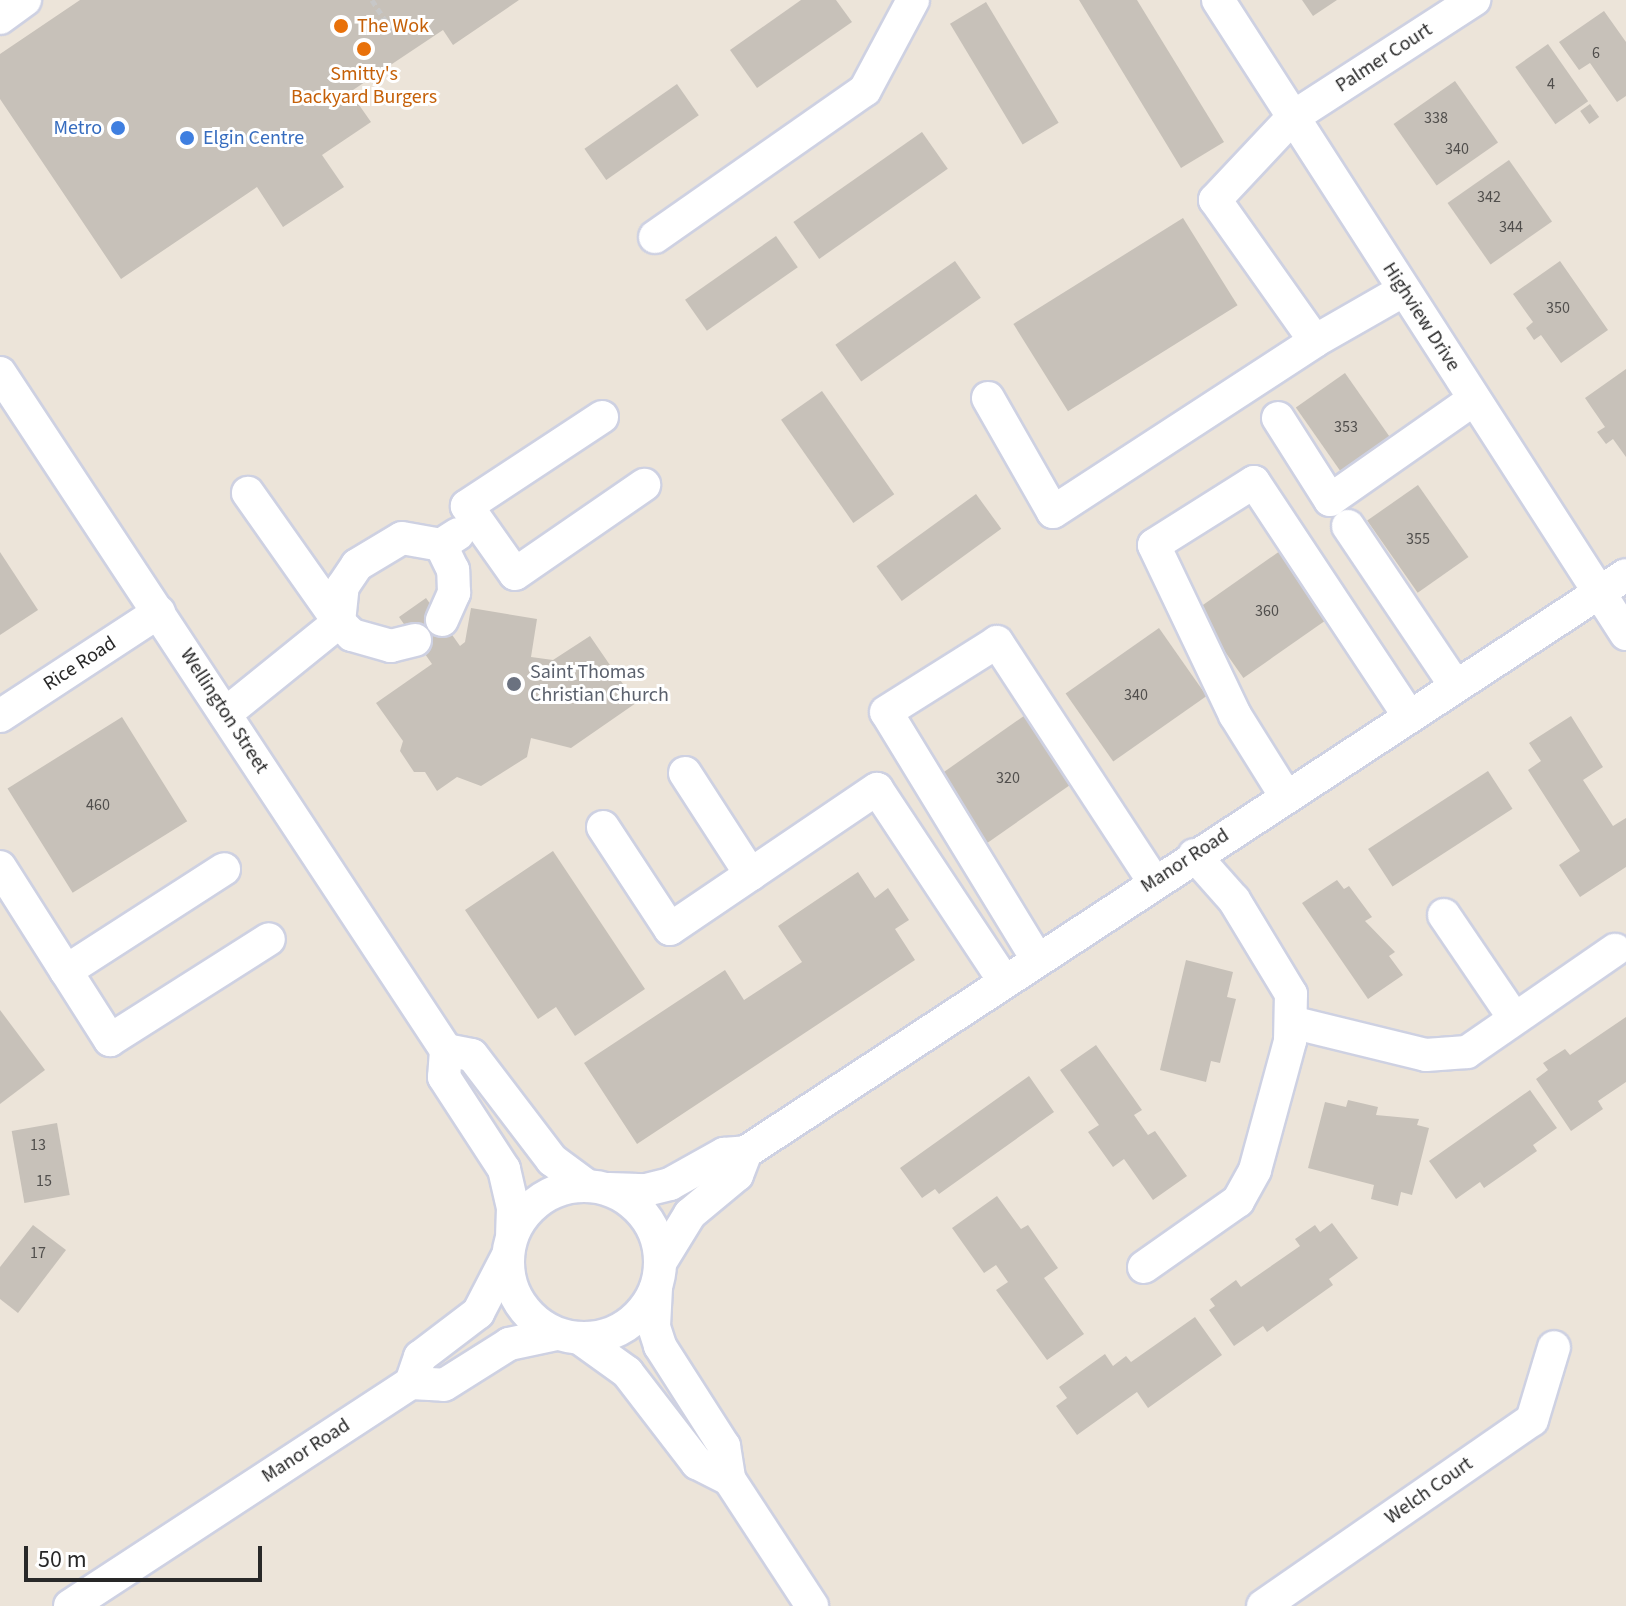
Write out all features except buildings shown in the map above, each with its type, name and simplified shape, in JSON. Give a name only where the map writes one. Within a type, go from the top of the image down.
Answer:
[{"type":"street","points":[[0,18],[25,0]]},
{"type":"street","points":[[655,237],[865,90],[913,0]]},
{"type":"street","name":"Highview Drive","points":[[1218,0],[1626,634]]},
{"type":"street","name":"Palmer Court","points":[[1315,341],[1215,200],[1293,117],[1474,0]]},
{"type":"street","points":[[988,398],[1053,512],[1315,341],[1404,290]]},
{"type":"street","name":"Wellington Street","points":[[0,373],[446,1050],[444,1077],[504,1169],[513,1208],[509,1245]]},
{"type":"street","points":[[1278,418],[1330,500],[1474,399]]},
{"type":"street","points":[[602,417],[467,506],[515,574],[644,485]]},
{"type":"street","points":[[1285,795],[1235,715],[1154,545],[1254,482],[1408,715]]},
{"type":"street","points":[[248,493],[339,622],[370,644],[415,640]]},
{"type":"street","points":[[225,714],[339,622],[343,586],[357,565],[402,538],[441,545],[477,521]]},
{"type":"street","points":[[1348,526],[1455,685]]},
{"type":"street","points":[[441,545],[453,570],[454,593],[442,620]]},
{"type":"street","name":"Manor Road","points":[[598,1187],[646,1190],[670,1184],[724,1154],[746,1152],[1285,795],[1626,575]]},
{"type":"street","name":"Rice Road","points":[[0,716],[159,612]]},
{"type":"street","points":[[1037,959],[886,712],[997,642],[1154,882]]},
{"type":"street","points":[[685,773],[751,875]]},
{"type":"street","points":[[603,827],[670,929],[877,789],[1004,981]]},
{"type":"street","points":[[1144,1267],[1238,1201],[1255,1170],[1290,1041],[1291,994],[1234,900],[1194,855]]},
{"type":"street","points":[[0,867],[110,1040],[269,939]]},
{"type":"street","points":[[66,971],[224,869]]},
{"type":"street","points":[[1444,915],[1514,1018]]},
{"type":"street","points":[[1291,1022],[1426,1055],[1467,1052],[1615,950]]},
{"type":"street","points":[[446,1050],[472,1055],[545,1152],[646,1216],[658,1275],[654,1327],[660,1346],[724,1446],[729,1479],[812,1606]]},
{"type":"street","name":"Manor Road","points":[[658,1275],[690,1214],[737,1175],[746,1152]]},
{"type":"street","points":[[598,1187],[543,1196],[524,1212],[478,1313],[420,1357],[411,1383],[444,1385],[509,1344],[626,1326],[645,1309],[658,1275]]},
{"type":"street","points":[[509,1245],[509,1281],[519,1303],[535,1322],[568,1336],[627,1372],[697,1463],[729,1479]]},
{"type":"street","name":"Welch Court","points":[[1263,1606],[1532,1420],[1554,1347]]},
{"type":"street","name":"Manor Road","points":[[70,1606],[411,1383]]},
{"type":"path","points":[[372,0],[393,32]]},
{"type":"place","name":"The Wok","points":[[341,26]]},
{"type":"place","name":"Smitty's Backyard Burgers","points":[[364,49]]},
{"type":"place","name":"Metro","points":[[118,128]]},
{"type":"place","name":"Elgin Centre","points":[[187,138]]},
{"type":"place","name":"Saint Thomas Christian Church","points":[[514,684]]}]
